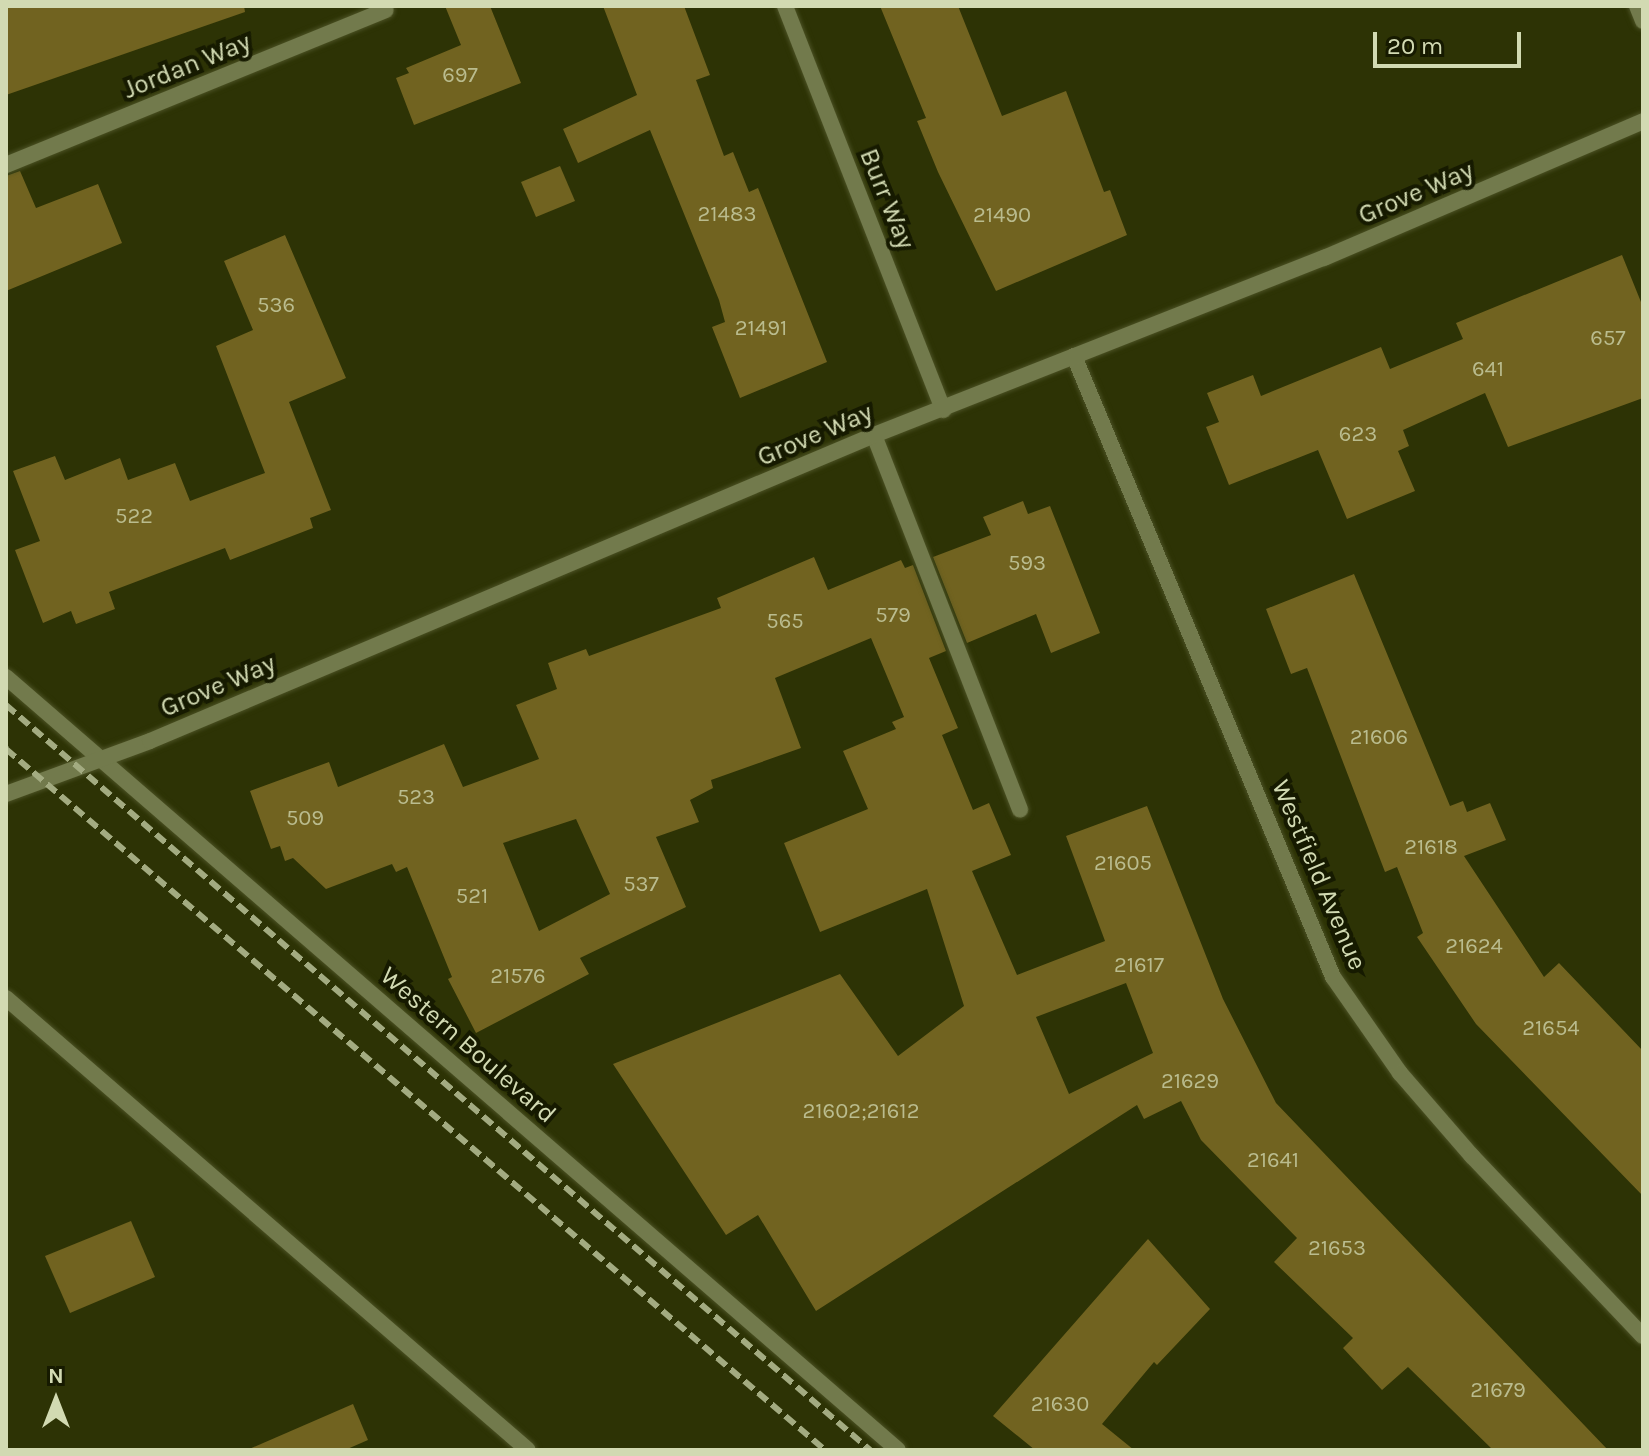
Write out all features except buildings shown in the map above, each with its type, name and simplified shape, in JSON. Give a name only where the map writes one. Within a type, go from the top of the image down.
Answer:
[{"type":"street","name":"Burr Way","points":[[785,6],[943,410]]},
{"type":"street","points":[[1637,6],[1643,21]]},
{"type":"street","name":"Jordan Way","points":[[6,165],[386,10]]},
{"type":"street","name":"Grove Way","points":[[6,794],[102,759],[874,435],[1324,258],[1643,121]]},
{"type":"street","name":"Westfield Avenue","points":[[1074,356],[1333,977],[1400,1073],[1451,1132],[1643,1336]]},
{"type":"street","points":[[874,435],[1020,810]]},
{"type":"street","name":"Western Boulevard","points":[[6,677],[898,1450]]},
{"type":"street","points":[[6,998],[528,1450]]},
{"type":"railway","points":[[6,705],[870,1450]]},
{"type":"railway","points":[[6,749],[825,1450]]}]
